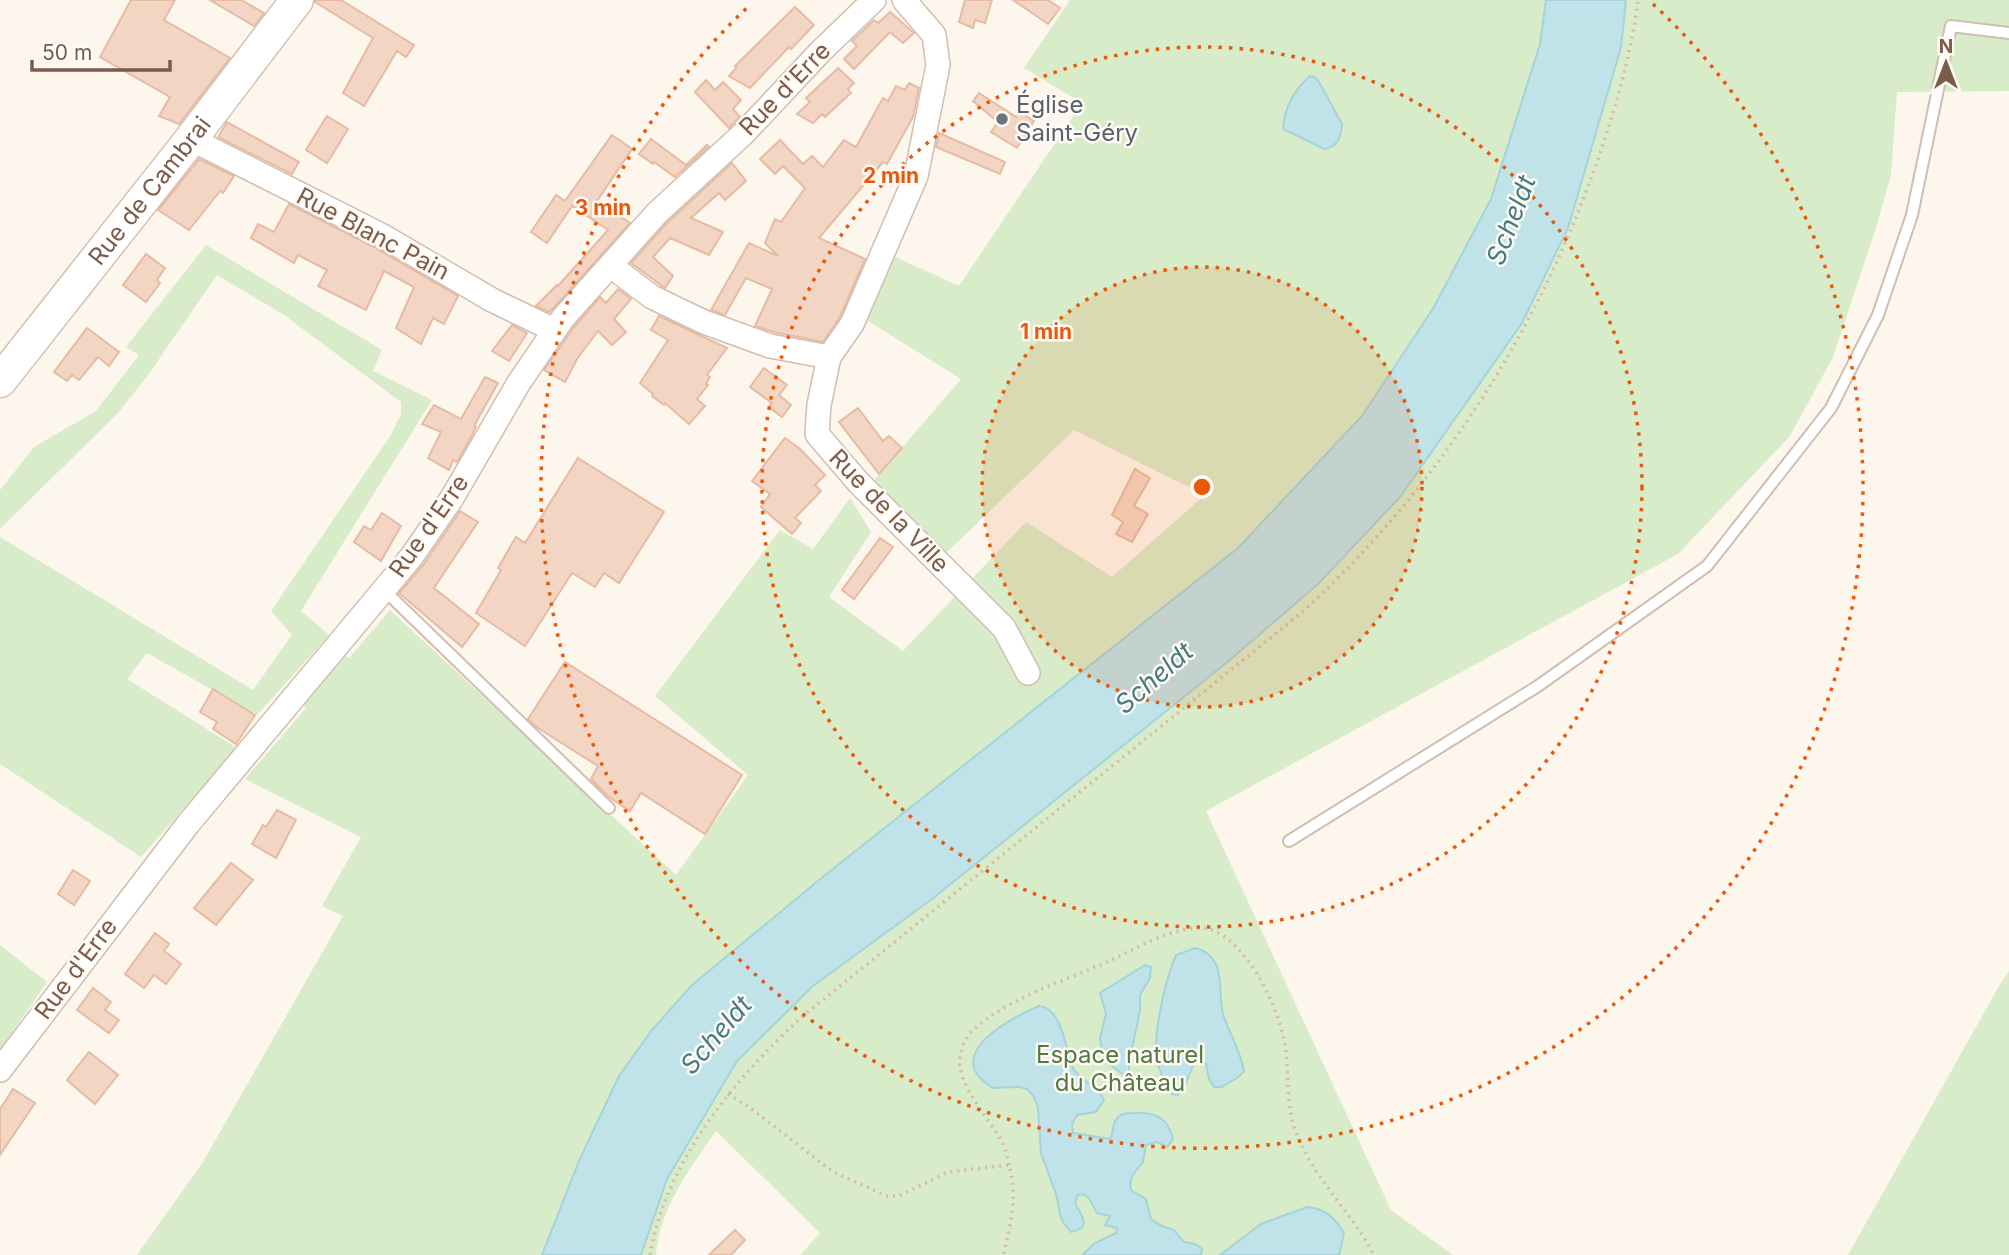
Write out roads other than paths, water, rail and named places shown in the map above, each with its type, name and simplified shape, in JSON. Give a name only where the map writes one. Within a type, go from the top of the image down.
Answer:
[{"type":"street","name":"Rue de Cambrai","points":[[0,381],[297,0]]},
{"type":"street","name":"Rue d'Erre","points":[[0,1070],[188,824],[412,556],[452,498],[518,384],[554,330],[657,213],[744,133],[821,51],[874,0]]},
{"type":"street","points":[[611,266],[652,297],[704,322],[770,346],[830,358],[852,324],[916,176],[938,65],[934,35],[904,0]]},
{"type":"street","name":"Rue Blanc Pain","points":[[191,139],[381,235],[492,300],[554,330]]},
{"type":"street","name":"Rue de la Ville","points":[[830,358],[819,405],[817,434],[858,482],[1004,628],[1028,673]]},
{"type":"lane","points":[[1289,841],[1538,686],[1707,566],[1831,408],[1878,315],[1913,215],[1951,26],[2009,33]]},
{"type":"lane","points":[[383,590],[609,808]]},
{"type":"water","name":"Scheldt","points":[[1546,0],[1626,0],[1621,47],[1568,228],[1522,323],[1400,497],[1318,584],[1231,659],[932,899],[813,986],[737,1061],[667,1179],[641,1255],[542,1255],[579,1161],[619,1076],[652,1030],[692,985],[824,876],[1238,548],[1362,416],[1434,307],[1491,199],[1540,44]]},
{"type":"water","points":[[1310,76],[1319,82],[1342,124],[1338,141],[1329,148],[1324,149],[1283,129],[1291,100]]},
{"type":"water","points":[[1195,948],[1205,952],[1217,966],[1223,1014],[1244,1071],[1222,1087],[1214,1087],[1209,1079],[1206,1063],[1194,1063],[1178,1095],[1172,1094],[1159,1065],[1156,1053],[1158,1025],[1165,988],[1176,955]]},
{"type":"water","points":[[1145,965],[1151,967],[1150,978],[1140,995],[1140,1011],[1129,1072],[1125,1076],[1103,1059],[1100,1038],[1106,1014],[1100,993]]},
{"type":"water","points":[[1039,1006],[1053,1014],[1058,1022],[1073,1068],[1104,1100],[1096,1112],[1077,1115],[1072,1124],[1073,1133],[1111,1139],[1116,1119],[1127,1113],[1154,1115],[1160,1117],[1168,1126],[1173,1139],[1167,1147],[1157,1142],[1146,1145],[1143,1162],[1132,1176],[1130,1187],[1146,1199],[1151,1219],[1174,1230],[1184,1242],[1195,1244],[1202,1249],[1201,1255],[1082,1255],[1095,1243],[1116,1233],[1117,1228],[1105,1225],[1110,1216],[1097,1213],[1085,1195],[1078,1195],[1075,1202],[1084,1223],[1078,1230],[1071,1232],[1060,1215],[1057,1197],[1041,1153],[1038,1108],[1033,1095],[1027,1089],[1019,1087],[993,1088],[978,1076],[973,1064],[976,1051],[984,1040],[997,1029]]},
{"type":"water","points":[[1307,1207],[1325,1212],[1341,1228],[1344,1234],[1339,1255],[1220,1255],[1261,1224]]},
{"type":"place","name":"Église Saint-Géry","points":[[1002,119]]},
{"type":"park label","name":"Espace naturel du Château","points":[[1120,1069]]}]
